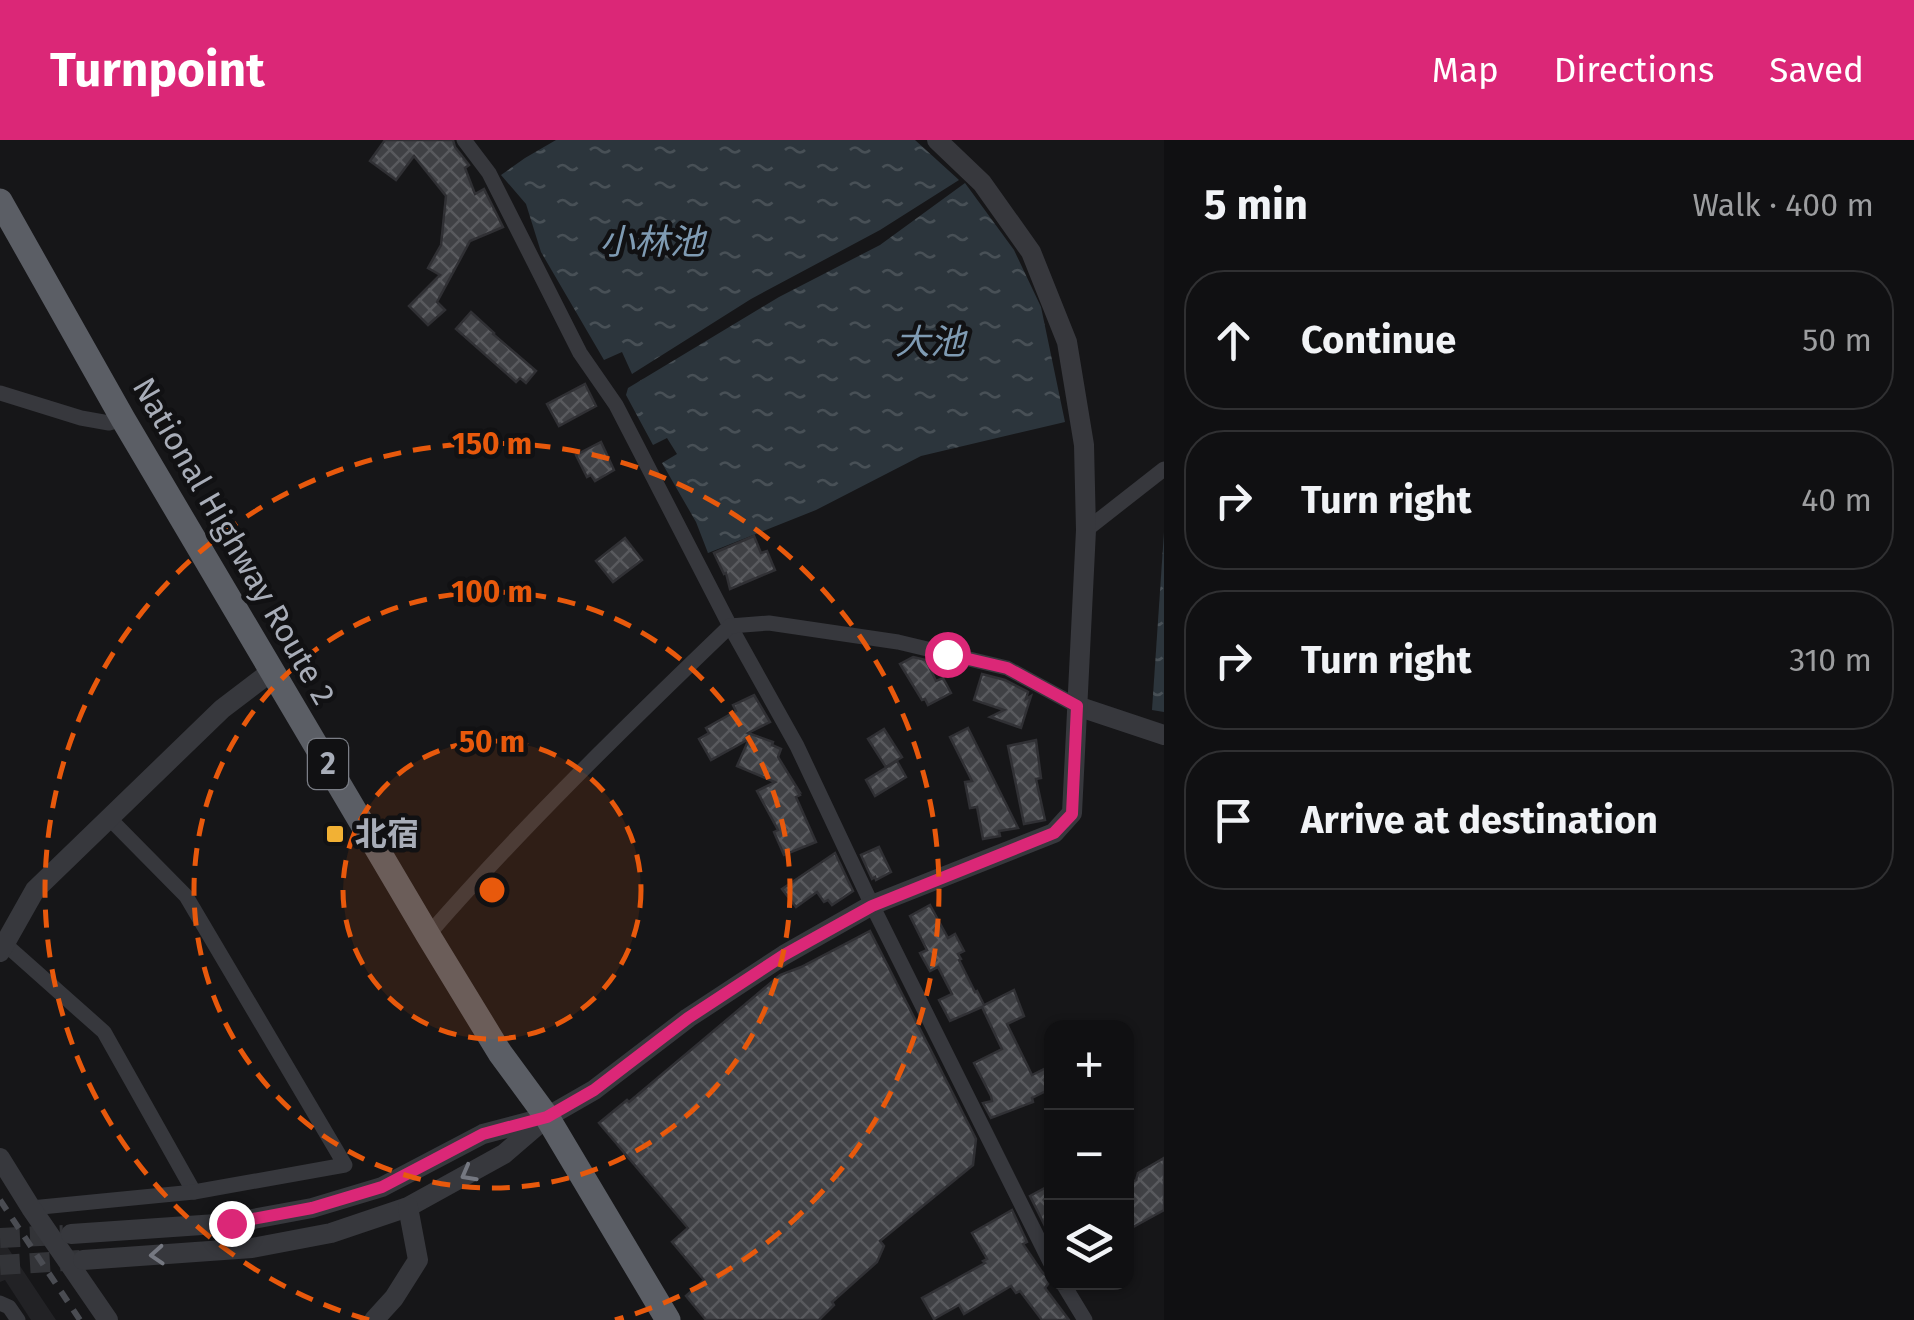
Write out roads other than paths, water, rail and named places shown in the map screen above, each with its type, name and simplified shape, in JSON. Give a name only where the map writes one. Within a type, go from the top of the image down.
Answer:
[{"type":"highway","name":"National Highway Route 2","points":[[0,201],[428,935],[500,1053],[547,1117],[668,1320]]},
{"type":"street","points":[[464,140],[489,174],[580,353],[616,406],[797,746],[1044,1253]]},
{"type":"street","points":[[83,1260],[252,1248],[331,1232],[408,1207],[504,1154],[547,1117],[594,1090],[688,1018],[784,955],[872,906],[1054,833],[1072,814],[1086,530],[1084,445],[1066,342],[1031,252],[982,183],[937,140]]},
{"type":"street","points":[[0,393],[81,418],[108,423],[124,418]]},
{"type":"street","points":[[1086,530],[1164,470]]},
{"type":"street","points":[[428,935],[578,773],[730,626],[769,624],[898,642],[1007,668],[1077,706],[1164,736]]},
{"type":"street","points":[[194,1192],[104,1032],[3,948],[35,890],[222,709],[272,671]]},
{"type":"street","points":[[31,1208],[194,1192],[346,1166],[186,896],[110,819]]},
{"type":"street","points":[[72,1234],[231,1223],[312,1208],[382,1187],[483,1134],[547,1117]]},
{"type":"street","points":[[0,1158],[108,1320]]},
{"type":"street","points":[[374,1320],[394,1298],[418,1260],[408,1207]]},
{"type":"street","points":[[1067,1290],[1085,1320]]},
{"type":"street","points":[[0,1303],[9,1307],[18,1320]]},
{"type":"water","name":"小林池","points":[[556,140],[915,140],[959,180],[880,230],[751,299],[632,374],[622,352],[604,360],[541,252],[526,204],[501,175]]},
{"type":"water","name":"大池","points":[[965,183],[1014,250],[1041,307],[1065,422],[921,456],[816,510],[708,553],[696,522],[662,463],[677,454],[667,438],[653,445],[626,395],[628,388],[779,297],[880,245]]},
{"type":"water","points":[[1164,532],[1164,712],[1152,710]]},
{"type":"tunnel","points":[[0,1238],[63,1235]]},
{"type":"tunnel","points":[[0,1265],[81,1260]]},
{"type":"railway","points":[[0,1200],[80,1320]]},
{"type":"place","name":"北宿","points":[[335,834]]}]
